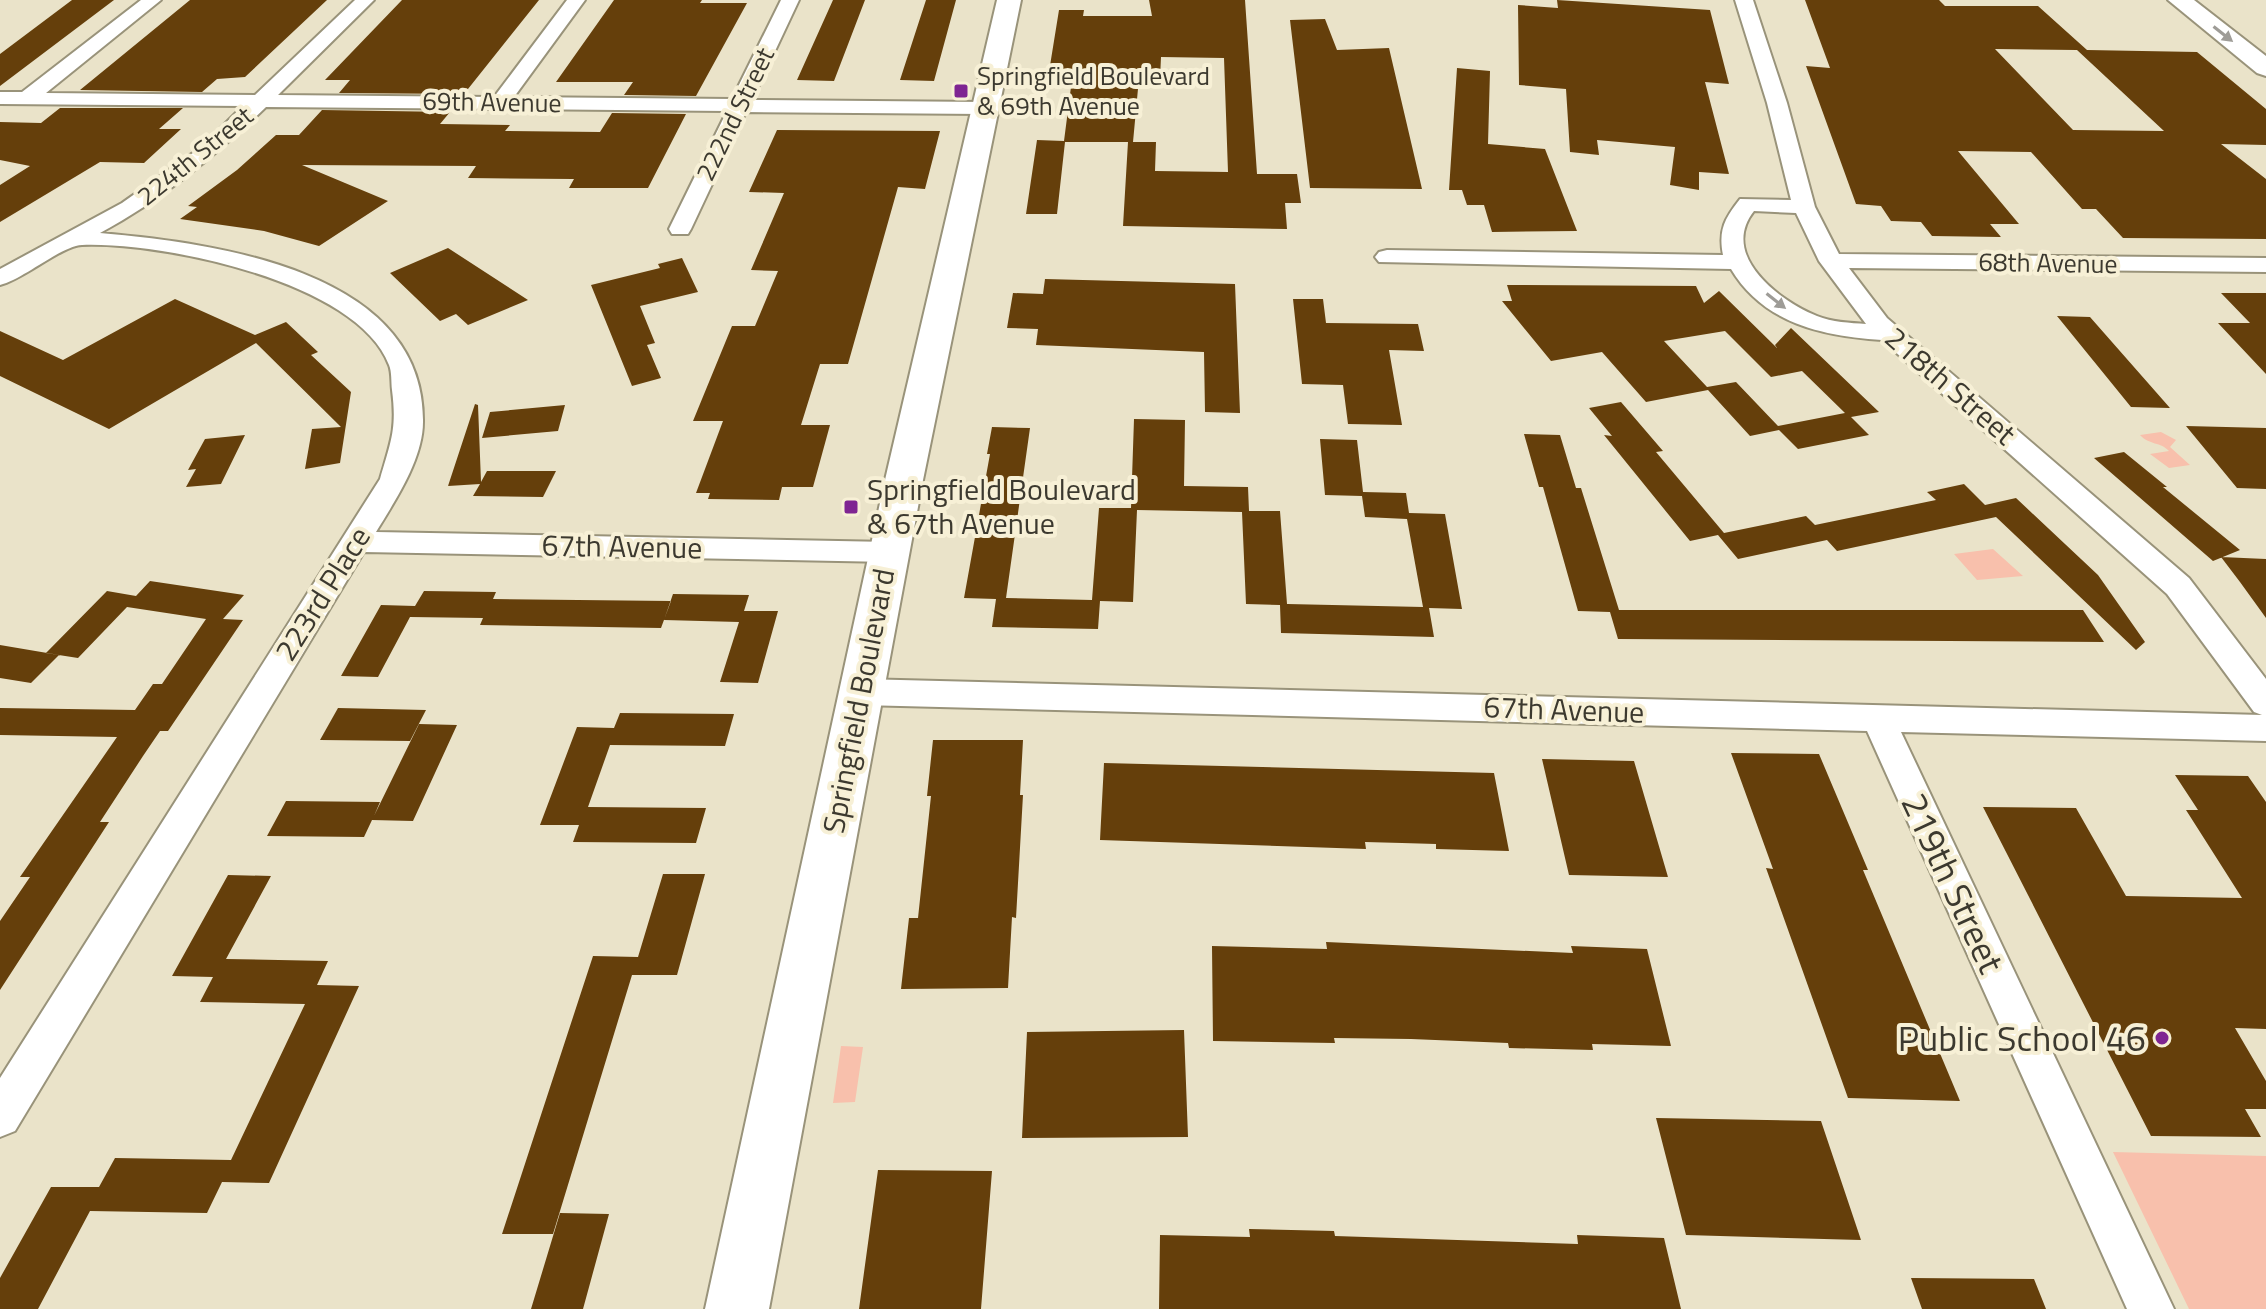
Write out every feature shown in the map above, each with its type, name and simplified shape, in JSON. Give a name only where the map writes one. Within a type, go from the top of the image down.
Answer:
[{"type":"main road","name":"Springfield Boulevard","points":[[737,1309],[889,552],[983,108],[1009,0]]},
{"type":"street","points":[[27,98],[152,0]]},
{"type":"street","name":"224th Street","points":[[0,278],[130,208],[207,152],[365,0]]},
{"type":"street","points":[[500,102],[576,0]]},
{"type":"street","name":"222nd Street","points":[[680,229],[790,0]]},
{"type":"street","name":"218th Street","points":[[1744,0],[1777,103],[1804,207],[1831,261],[1878,323],[2178,586],[2266,703]]},
{"type":"street","points":[[2180,0],[2266,68]]},
{"type":"street","points":[[2211,0],[2266,42]]},
{"type":"street","name":"69th Avenue","points":[[0,98],[983,108]]},
{"type":"street","points":[[1804,207],[1761,203],[1742,208],[1731,233],[1730,250],[1736,262],[1776,302],[1798,317],[1841,329],[1889,333]]},
{"type":"street","name":"223rd Place","points":[[0,1116],[12,1077],[394,479],[410,423],[402,365],[373,324],[320,289],[256,265],[189,249],[78,238]]},
{"type":"street","points":[[1387,257],[1736,262]]},
{"type":"street","name":"68th Avenue","points":[[1831,261],[2266,265]]},
{"type":"street","name":"67th Avenue","points":[[355,542],[889,552]]},
{"type":"street","name":"67th Avenue","points":[[861,692],[2266,728]]},
{"type":"street","name":"219th Street","points":[[1880,718],[1890,748],[2151,1309]]},
{"type":"shaded area","points":[[2161,432],[2176,440],[2170,447],[2190,465],[2169,468],[2150,454],[2169,451],[2140,435]]},
{"type":"shaded area","points":[[1993,549],[2023,576],[1977,580],[1954,554]]},
{"type":"shaded area","points":[[841,1046],[863,1047],[855,1102],[833,1103]]},
{"type":"shaded area","points":[[2113,1152],[2266,1156],[2266,1309],[2189,1309]]},
{"type":"building","points":[[72,0],[114,0],[0,86],[0,54]]},
{"type":"building","points":[[190,0],[327,0],[245,77],[217,79],[202,92],[80,90]]},
{"type":"building","points":[[402,0],[539,0],[464,94],[339,93],[350,80],[325,80]]},
{"type":"building","points":[[614,0],[747,3],[696,96],[624,95],[633,82],[556,82]]},
{"type":"building","points":[[833,0],[865,0],[834,81],[797,80]]},
{"type":"building","points":[[926,0],[956,0],[934,81],[900,80]]},
{"type":"building","points":[[1149,0],[1245,0],[1257,174],[1297,174],[1301,203],[1285,203],[1287,229],[1123,226],[1128,142],[1065,142],[1057,214],[1026,214],[1037,140],[1064,141],[1072,79],[1048,78],[1059,10],[1084,10],[1083,16],[1152,16]],"holes":[[[1161,57],[1224,58],[1228,172],[1155,171],[1156,142],[1133,142],[1139,78],[1160,79]]]},
{"type":"building","points":[[1557,0],[1710,10],[1729,84],[1705,82],[1729,174],[1699,172],[1699,190],[1670,185],[1675,147],[1597,140],[1599,155],[1570,152],[1566,89],[1519,85],[1518,5],[1558,8]]},
{"type":"building","points":[[1805,0],[1939,0],[1945,6],[2038,6],[2087,50],[2197,52],[2266,109],[2266,145],[2221,144],[2266,179],[2266,239],[2123,238],[2096,209],[2082,209],[2031,152],[1958,151],[2019,224],[1990,224],[2001,237],[1932,236],[1921,222],[1891,221],[1881,206],[1856,204],[1806,66],[1830,68]],"holes":[[[1995,49],[2077,50],[2164,131],[2073,130]]]},
{"type":"building","points":[[1325,19],[1337,50],[1389,48],[1422,189],[1310,188],[1290,20]]},
{"type":"building","points":[[1457,68],[1490,71],[1488,144],[1545,149],[1577,231],[1492,232],[1484,205],[1467,205],[1462,190],[1449,190]]},
{"type":"building","points":[[60,108],[183,108],[159,129],[181,129],[144,163],[100,162],[0,222],[0,185],[30,166],[0,160],[0,122],[41,123]]},
{"type":"building","points":[[322,110],[450,112],[440,124],[510,125],[505,131],[600,132],[612,113],[686,114],[648,188],[569,188],[574,179],[468,178],[476,166],[302,165],[388,201],[319,246],[264,231],[180,219],[197,207],[188,206],[237,170],[276,135],[299,135]]},
{"type":"building","points":[[777,130],[940,131],[925,189],[898,187],[848,364],[820,364],[801,425],[830,425],[813,487],[782,487],[779,500],[708,499],[710,493],[696,493],[723,421],[693,421],[732,326],[755,326],[778,271],[751,270],[784,193],[749,192]]},
{"type":"building","points":[[448,248],[528,300],[468,325],[456,314],[440,321],[390,273]]},
{"type":"building","points":[[682,258],[698,292],[640,306],[655,343],[647,345],[661,378],[632,386],[591,285],[660,268],[658,264]]},
{"type":"building","points":[[1045,279],[1235,284],[1240,413],[1205,412],[1204,352],[1036,345],[1038,329],[1007,328],[1013,293],[1043,294]]},
{"type":"building","points":[[1507,285],[1696,286],[1704,303],[1719,291],[1777,348],[1775,345],[1791,328],[1879,412],[1851,417],[1869,435],[1798,449],[1779,430],[1750,436],[1708,390],[1646,402],[1602,352],[1551,361],[1502,301],[1512,301]],"holes":[[[1725,331],[1771,377],[1802,371],[1845,413],[1778,426],[1736,382],[1707,387],[1664,341]]]},
{"type":"building","points":[[2221,293],[2266,293],[2266,374],[2218,323],[2250,323]]},
{"type":"building","points":[[175,299],[255,335],[286,322],[318,352],[311,355],[351,392],[340,463],[305,469],[312,429],[341,427],[256,343],[109,429],[0,376],[0,331],[63,360]]},
{"type":"building","points":[[1293,299],[1323,299],[1326,323],[1418,324],[1424,351],[1389,350],[1402,425],[1348,424],[1343,385],[1302,384]]},
{"type":"building","points":[[2057,316],[2090,317],[2170,408],[2131,407]]},
{"type":"building","points":[[1621,402],[1663,451],[1656,452],[1724,533],[1806,516],[1815,525],[1936,500],[1927,492],[1964,484],[1985,505],[2016,498],[2098,575],[2145,642],[2136,650],[1996,517],[1837,551],[1827,540],[1738,559],[1718,535],[1690,541],[1604,435],[1612,436],[1589,408]]},
{"type":"building","points":[[475,404],[478,405],[481,482],[487,471],[556,471],[543,497],[473,496],[480,484],[448,486]]},
{"type":"building","points":[[565,405],[558,431],[482,438],[490,412]]},
{"type":"building","points":[[1134,419],[1185,420],[1184,486],[1248,487],[1249,511],[1280,511],[1287,604],[1423,607],[1407,519],[1365,517],[1362,496],[1325,495],[1320,439],[1357,440],[1363,492],[1406,493],[1409,513],[1445,514],[1462,609],[1429,608],[1434,637],[1281,633],[1280,605],[1246,604],[1242,512],[1137,510],[1133,602],[1100,601],[1098,629],[992,627],[996,599],[964,598],[992,427],[1030,428],[1006,598],[1092,600],[1099,508],[1131,508]]},
{"type":"building","points":[[2186,426],[2266,428],[2266,489],[2237,488]]},
{"type":"building","points":[[1524,434],[1560,435],[1576,488],[1581,488],[1619,610],[2083,610],[2104,642],[1618,639],[1610,612],[1578,611],[1543,487],[1539,487]]},
{"type":"building","points":[[245,435],[221,484],[186,487],[196,469],[188,470],[205,439]]},
{"type":"building","points":[[2124,452],[2240,550],[2213,561],[2094,458]]},
{"type":"building","points":[[2221,557],[2266,559],[2266,618],[2240,582]]},
{"type":"building","points":[[150,581],[244,595],[223,619],[243,620],[168,731],[160,731],[143,756],[100,822],[109,822],[0,990],[0,921],[30,877],[20,877],[117,737],[0,735],[0,708],[135,710],[153,684],[162,684],[206,619],[127,607],[78,658],[46,653],[107,591],[136,596]]},
{"type":"building","points":[[424,591],[496,592],[493,599],[671,601],[661,628],[480,625],[483,618],[410,617],[378,677],[341,676],[381,605],[415,606]]},
{"type":"building","points":[[673,594],[749,595],[744,611],[778,611],[758,683],[720,682],[739,622],[664,620]]},
{"type":"building","points":[[0,645],[59,655],[31,683],[0,678]]},
{"type":"building","points":[[338,708],[426,710],[410,741],[320,740]]},
{"type":"building","points":[[620,713],[734,714],[725,746],[610,745],[588,807],[706,808],[696,843],[573,842],[579,825],[540,825],[577,727],[614,728]]},
{"type":"building","points":[[419,724],[457,725],[413,821],[372,820],[364,837],[267,836],[286,801],[380,802],[374,816]]},
{"type":"building","points":[[933,740],[1023,740],[1016,918],[1012,917],[1008,988],[901,989],[909,918],[918,918],[931,796],[927,796]]},
{"type":"building","points":[[1731,753],[1819,754],[1868,870],[1863,870],[1960,1101],[1848,1098],[1766,868],[1773,869]]},
{"type":"building","points":[[1542,759],[1634,761],[1668,877],[1569,875]]},
{"type":"building","points":[[1104,763],[1494,773],[1509,851],[1436,849],[1436,844],[1365,842],[1366,849],[1100,840]]},
{"type":"building","points":[[2175,775],[2248,776],[2266,802],[2266,1029],[2235,1028],[2266,1081],[2266,1109],[2245,1109],[2261,1137],[2151,1136],[1983,807],[2076,808],[2126,896],[2242,898],[2186,810],[2198,810]]},
{"type":"building","points":[[663,874],[705,874],[677,975],[632,975],[553,1234],[502,1234],[593,956],[638,957]]},
{"type":"building","points":[[228,875],[271,876],[226,959],[328,961],[317,985],[359,986],[269,1183],[222,1182],[207,1213],[90,1211],[38,1309],[0,1309],[0,1278],[51,1187],[99,1187],[115,1158],[231,1160],[305,1004],[200,1002],[213,977],[172,976]]},
{"type":"building","points":[[1326,942],[1573,953],[1571,946],[1647,949],[1671,1046],[1592,1044],[1593,1050],[1509,1048],[1508,1043],[1411,1039],[1334,1038],[1335,1043],[1213,1041],[1212,946],[1327,949]]},
{"type":"building","points":[[1184,1030],[1188,1137],[1022,1138],[1027,1032]]},
{"type":"building","points":[[1656,1118],[1821,1121],[1861,1240],[1686,1235]]},
{"type":"building","points":[[878,1170],[992,1171],[981,1309],[859,1309]]},
{"type":"building","points":[[560,1213],[609,1214],[583,1309],[531,1309]]},
{"type":"building","points":[[1249,1229],[1334,1231],[1335,1236],[1578,1244],[1577,1235],[1664,1238],[1681,1309],[1159,1309],[1160,1235],[1250,1237]]},
{"type":"building","points":[[1911,1278],[2034,1279],[2046,1309],[1922,1309]]},
{"type":"place","name":"Springfield Boulevard & 69th Avenue","points":[[961,91]]},
{"type":"place","name":"Springfield Boulevard & 67th Avenue","points":[[851,507]]},
{"type":"place","name":"Public School 46","points":[[2162,1038]]}]
